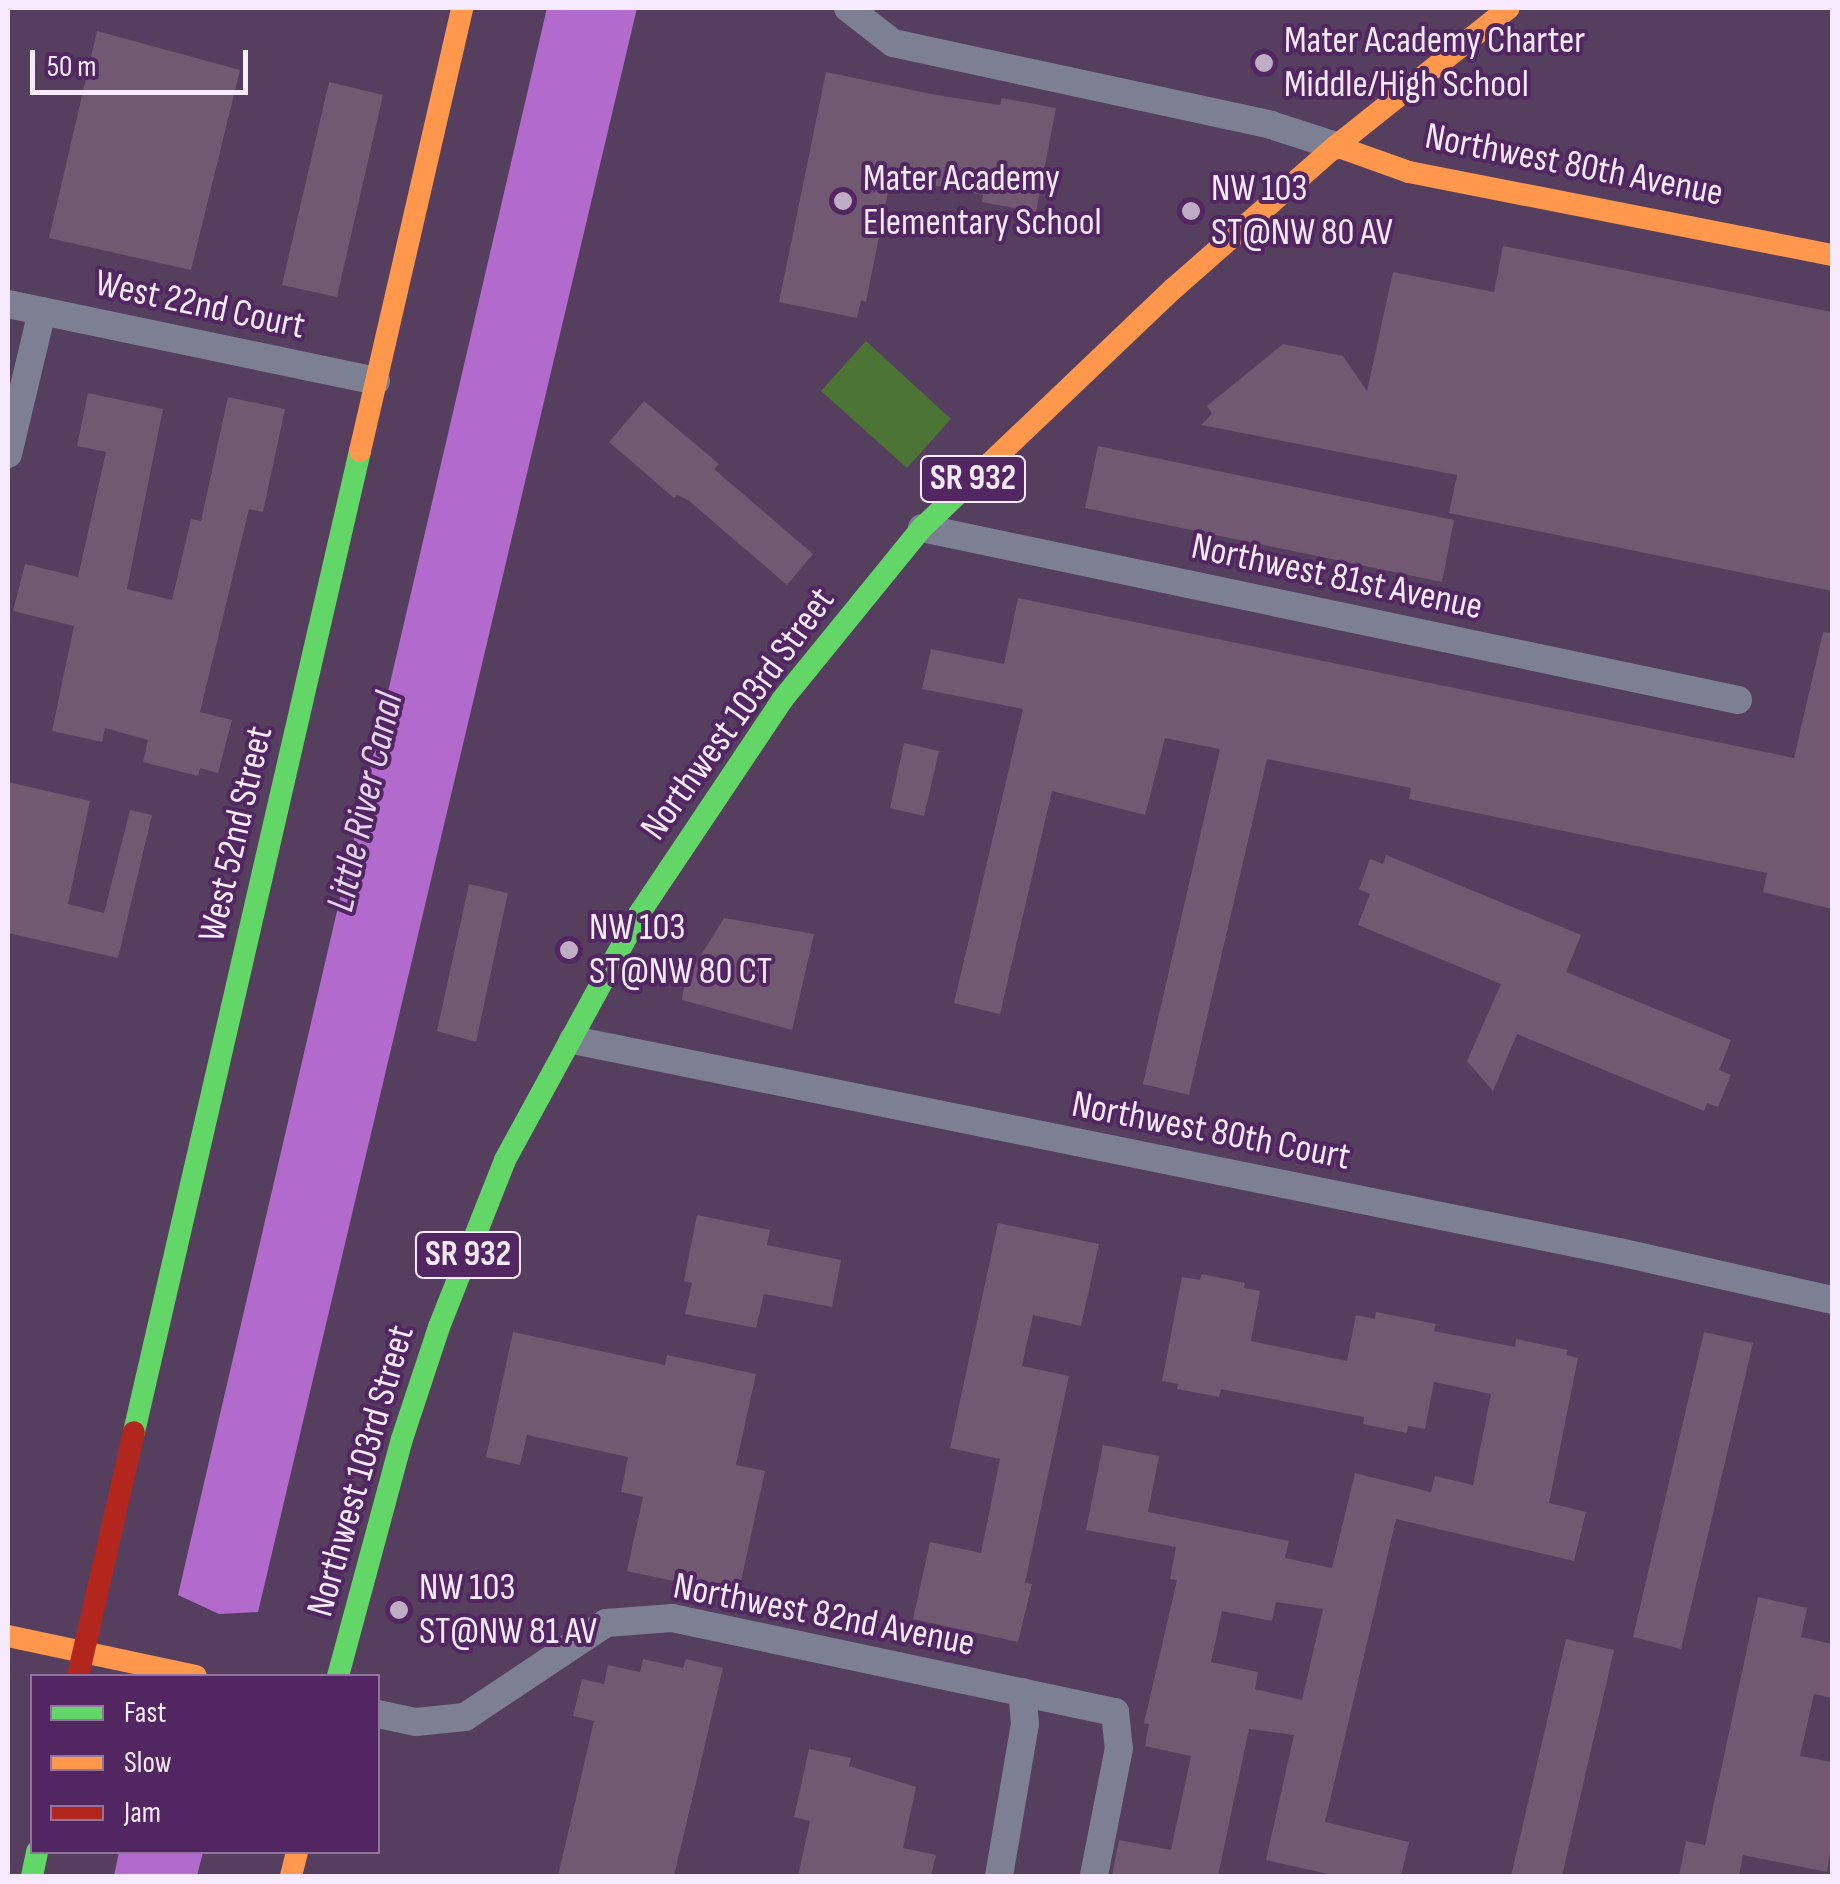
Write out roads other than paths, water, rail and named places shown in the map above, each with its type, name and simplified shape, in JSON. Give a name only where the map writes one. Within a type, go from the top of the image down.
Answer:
[{"type":"street","name":"West 52nd Street","points":[[78,1674],[462,8]]},
{"type":"street","name":"Northwest 80th Avenue","points":[[848,8],[893,43],[1271,125],[1409,172],[1832,255]]},
{"type":"street","name":"Northwest 103rd Street","points":[[339,1674],[394,1468],[440,1327],[504,1160],[639,914],[782,700],[922,528],[1174,289],[1336,146],[1509,8]]},
{"type":"street","name":"West 22nd Court","points":[[8,304],[376,380]]},
{"type":"street","points":[[8,454],[42,310]]},
{"type":"street","name":"Northwest 81st Avenue","points":[[922,528],[1738,700]]},
{"type":"street","name":"Northwest 80th Court","points":[[573,1040],[1619,1252],[1832,1300]]},
{"type":"street","name":"Northwest 82nd Avenue","points":[[380,1714],[416,1722],[465,1716],[606,1623],[672,1618],[1115,1712],[1119,1748],[1094,1876]]},
{"type":"street","points":[[8,1636],[187,1674]]},
{"type":"street","points":[[999,1876],[1025,1724],[1022,1692]]},
{"type":"water","name":"Little River Canal","points":[[547,8],[637,8],[258,1612],[219,1614],[178,1595]]},
{"type":"water","points":[[119,1854],[202,1854],[197,1876],[114,1876]]},
{"type":"place","name":"Mater Academy Charter Middle/High School","points":[[1264,63]]},
{"type":"place","name":"Mater Academy Elementary School","points":[[843,201]]},
{"type":"place","name":"NW 103 ST@NW 80 AV","points":[[1191,211]]},
{"type":"place","name":"NW 103 ST@NW 80 CT","points":[[569,950]]},
{"type":"place","name":"NW 103 ST@NW 81 AV","points":[[399,1610]]}]
